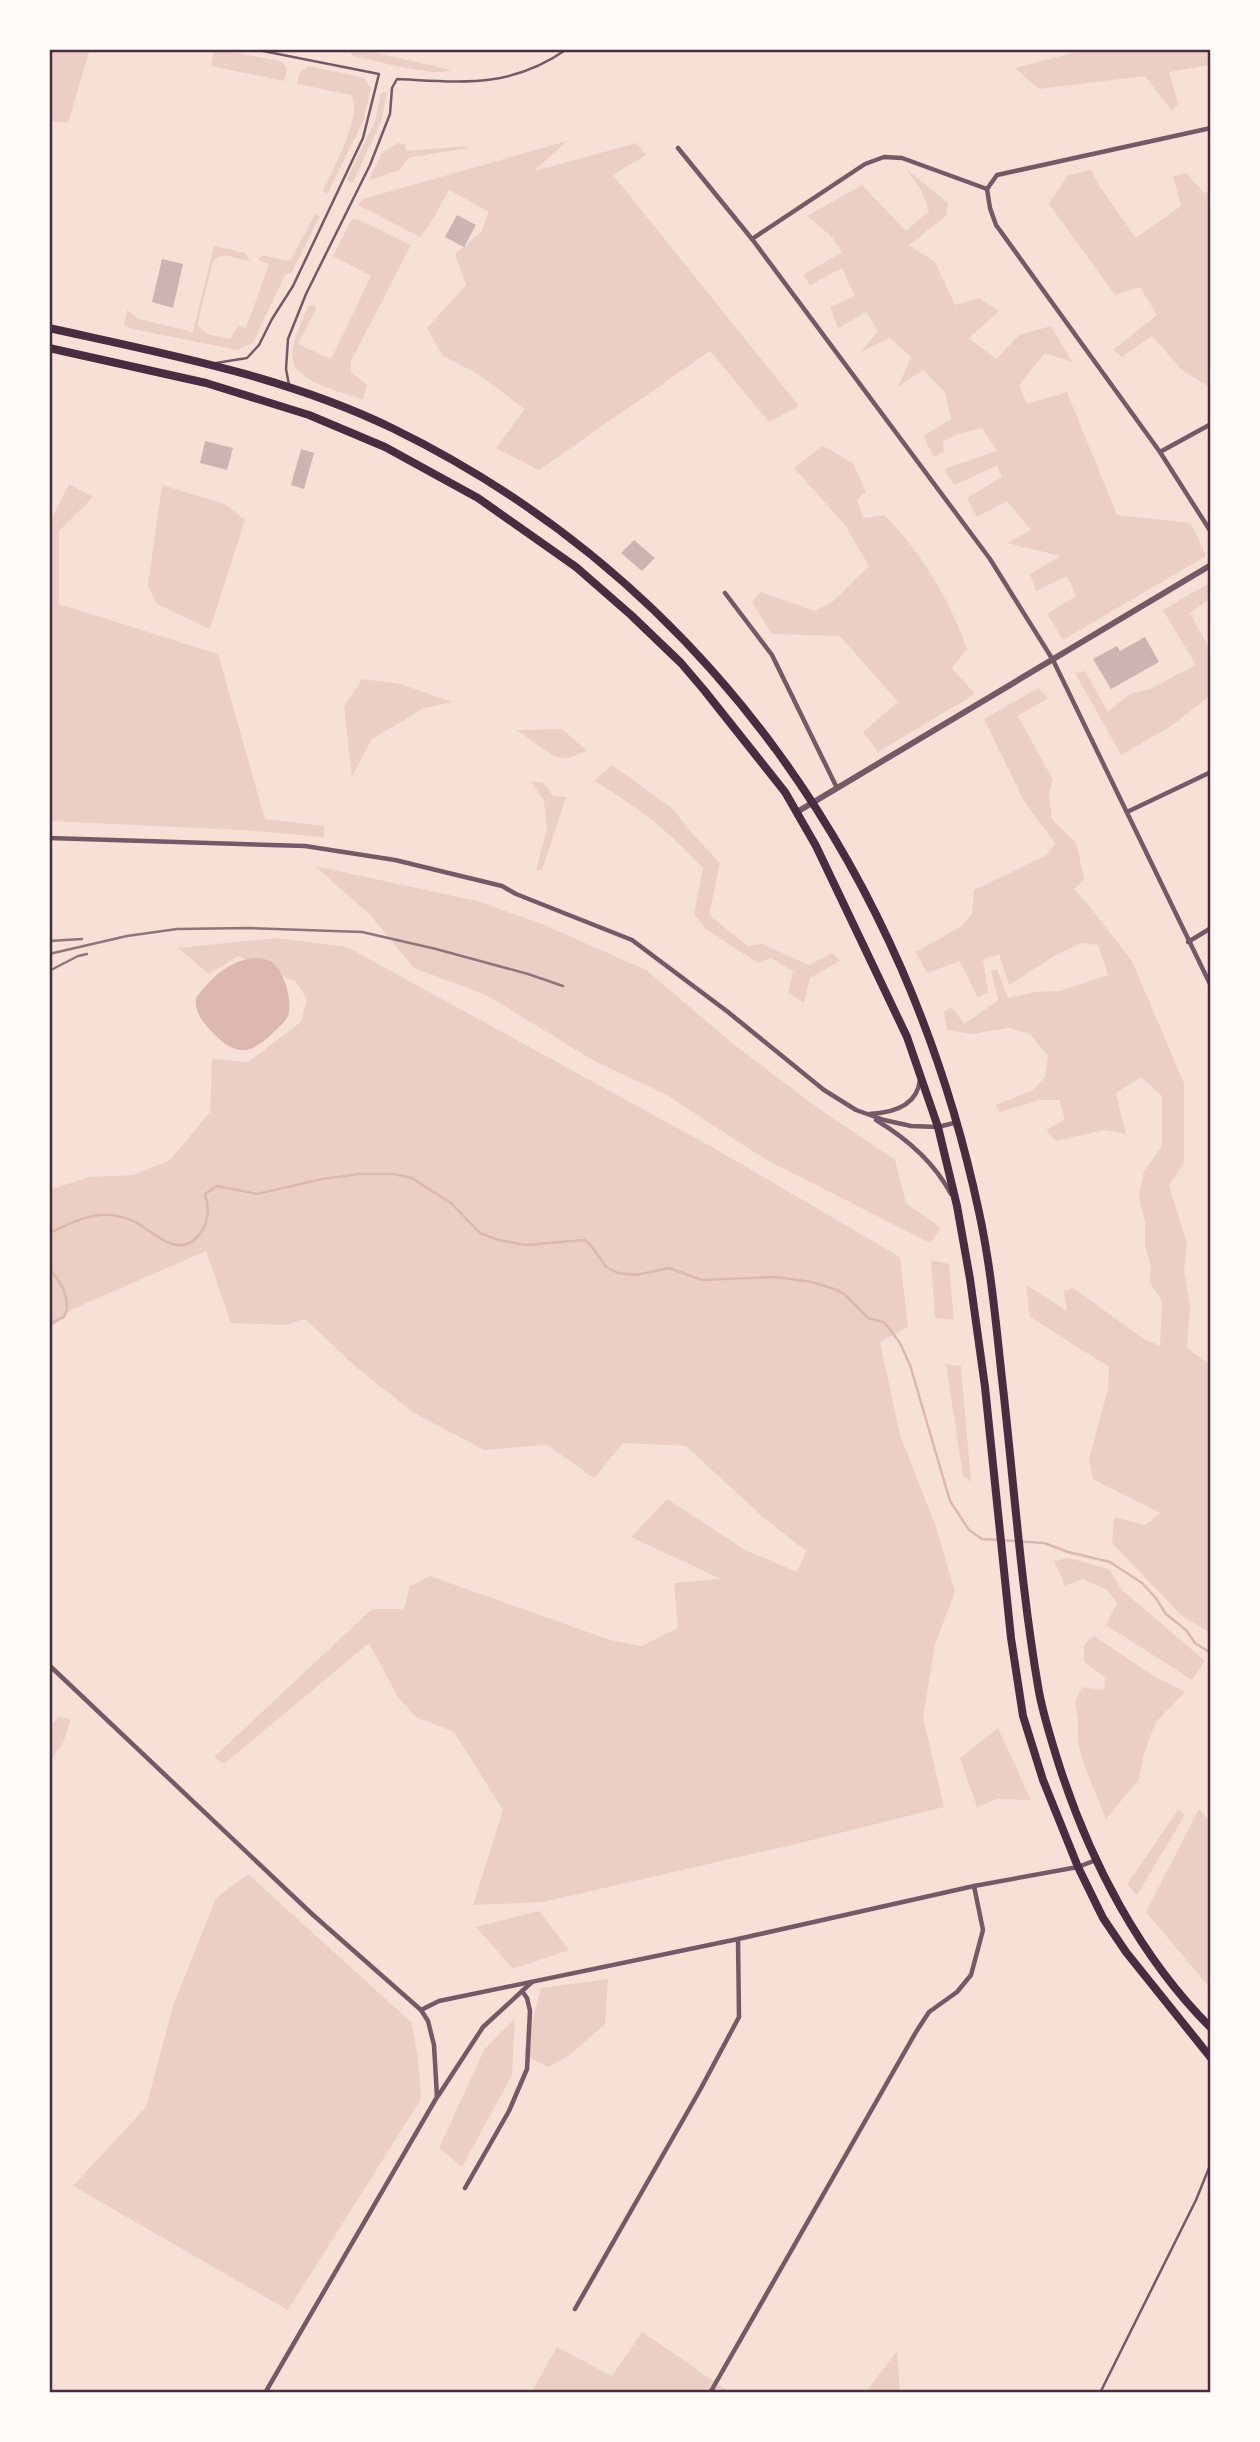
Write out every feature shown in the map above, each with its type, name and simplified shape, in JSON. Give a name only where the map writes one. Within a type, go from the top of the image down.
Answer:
[{"type":"highway","points":[[49,328],[213,364],[290,388],[399,432],[525,505],[565,534],[641,598],[701,659],[752,716],[813,803],[847,860],[913,995],[955,1123],[980,1216],[1040,1696],[1071,1801],[1116,1902],[1156,1962],[1211,2028]]},
{"type":"highway","points":[[49,348],[206,383],[309,415],[385,447],[478,498],[576,568],[631,615],[681,663],[785,792],[816,846],[907,1037],[938,1127],[957,1206],[985,1387],[1011,1638],[1023,1716],[1043,1780],[1078,1867],[1103,1918],[1126,1952],[1211,2058]]},
{"type":"street","points":[[1211,128],[996,175],[987,189],[996,225],[1160,452],[1211,532]]},
{"type":"street","points":[[678,148],[752,239],[990,559],[1053,660],[1211,986]]},
{"type":"street","points":[[752,239],[865,164],[884,157],[902,158],[987,189]]},
{"type":"street","points":[[1160,452],[1211,424]]},
{"type":"street","points":[[797,813],[1211,565]]},
{"type":"street","points":[[725,593],[772,655],[837,788]]},
{"type":"street","points":[[1127,813],[1211,772]]},
{"type":"street","points":[[49,838],[305,846],[395,860],[502,886],[632,940],[728,1012],[824,1090],[897,1132],[922,1154],[943,1179],[957,1206]]},
{"type":"street","points":[[1188,943],[1211,928]]},
{"type":"street","points":[[866,1114],[895,1111],[910,1101],[919,1089],[920,1072]]},
{"type":"street","points":[[866,1114],[912,1126],[938,1127],[955,1123]]},
{"type":"street","points":[[49,1665],[312,1914],[421,2010],[428,2021],[434,2045],[437,2097]]},
{"type":"street","points":[[421,2010],[439,2001],[738,1939],[974,1886],[1078,1867],[1097,1860]]},
{"type":"street","points":[[710,2393],[916,2032],[929,2012],[957,1992],[971,1975],[983,1930],[974,1886]]},
{"type":"street","points":[[575,2309],[739,2017],[738,1939]]},
{"type":"street","points":[[265,2393],[437,2097],[483,2028],[533,1981]]},
{"type":"street","points":[[466,2188],[509,2111],[527,2069],[530,2011],[522,1991]]},
{"type":"lane","points":[[213,364],[247,358],[259,345],[293,286],[363,138],[379,74],[253,49]]},
{"type":"lane","points":[[290,388],[286,369],[288,339],[306,294],[370,165],[390,114],[392,88],[397,79],[453,83],[500,79],[533,68],[566,49]]},
{"type":"lane","points":[[1100,2393],[1196,2200],[1211,2163]]},
{"type":"shaded area","points":[[49,49],[90,49],[68,123],[49,121]]},
{"type":"shaded area","points":[[214,49],[281,61],[287,69],[284,81],[211,66]]},
{"type":"shaded area","points":[[348,49],[359,49],[451,70],[432,72],[404,68],[353,56]]},
{"type":"shaded area","points":[[1088,49],[1211,49],[1211,65],[1169,72],[1178,104],[1172,111],[1145,76],[1039,89],[1015,68]]},
{"type":"shaded area","points":[[309,66],[364,78],[371,88],[363,122],[327,194],[323,191],[350,128],[354,103],[351,95],[297,84],[300,72]]},
{"type":"shaded area","points":[[381,93],[387,94],[381,122],[353,182],[350,183],[347,179],[375,121]]},
{"type":"shaded area","points":[[567,141],[534,171],[637,143],[646,155],[613,175],[799,406],[769,422],[710,351],[539,470],[496,448],[525,409],[476,373],[443,356],[427,328],[466,285],[455,254],[481,232],[489,212],[449,190],[420,237],[358,205],[363,199]]},
{"type":"shaded area","points":[[398,143],[405,144],[406,151],[467,148],[408,158],[400,170],[369,180],[382,153]]},
{"type":"shaded area","points":[[905,168],[948,203],[946,216],[909,245],[935,262],[955,305],[980,298],[999,311],[969,338],[996,359],[1019,335],[1051,326],[1072,362],[1045,353],[1019,385],[1027,404],[1067,392],[1117,515],[1191,523],[1206,556],[1063,640],[1047,614],[1076,596],[1067,576],[1036,591],[1030,574],[1061,556],[1007,543],[1031,530],[1007,501],[977,517],[967,498],[1002,477],[997,466],[954,485],[944,469],[997,451],[982,428],[955,435],[943,442],[944,452],[934,457],[923,436],[951,419],[945,392],[923,370],[898,387],[911,357],[890,338],[861,352],[878,331],[866,312],[838,328],[830,307],[855,296],[842,268],[810,285],[803,275],[842,252],[831,236],[807,216],[862,185],[906,231],[929,211],[921,190]]},
{"type":"shaded area","points":[[1091,170],[1136,238],[1181,206],[1173,176],[1186,173],[1204,193],[1211,191],[1211,388],[1182,370],[1152,336],[1122,357],[1113,350],[1157,315],[1140,287],[1115,295],[1049,204],[1068,175]]},
{"type":"shaded area","points":[[315,214],[320,216],[292,272],[285,275],[253,343],[237,350],[132,329],[124,325],[127,310],[139,319],[193,332],[214,246],[245,253],[250,260],[225,255],[213,262],[198,326],[207,334],[230,339],[238,326],[246,328],[269,264],[258,260],[262,255],[286,261],[291,259]]},
{"type":"shaded area","points":[[352,219],[411,245],[351,361],[351,372],[367,385],[363,399],[324,386],[305,376],[294,364],[293,357],[294,342],[300,326],[309,305],[315,305],[316,309],[298,344],[331,359],[371,276],[333,256]]},
{"type":"shaded area","points":[[823,446],[853,463],[866,492],[857,500],[863,518],[884,515],[922,560],[943,594],[967,649],[952,668],[975,694],[878,752],[863,732],[898,702],[840,636],[772,634],[752,602],[761,592],[814,611],[832,602],[869,566],[845,525],[794,468]]},
{"type":"shaded area","points":[[69,484],[93,497],[59,531],[59,604],[218,654],[265,819],[324,826],[324,837],[241,830],[49,821],[49,524]]},
{"type":"shaded area","points":[[162,485],[225,504],[245,520],[210,629],[157,604],[148,586]]},
{"type":"shaded area","points":[[1211,582],[1211,598],[1190,613],[1211,652],[1211,695],[1171,726],[1121,755],[1075,673],[1085,671],[1108,712],[1129,694],[1150,689],[1196,665],[1163,610]]},
{"type":"shaded area","points":[[362,679],[401,684],[452,702],[424,708],[372,739],[352,776],[344,707]]},
{"type":"shaded area","points":[[1038,688],[1048,698],[1018,716],[1053,780],[1049,793],[1052,819],[1077,844],[1084,880],[1074,889],[1132,961],[1184,1083],[1184,1162],[1169,1186],[1187,1244],[1184,1270],[1190,1306],[1187,1348],[1211,1365],[1211,1633],[1182,1616],[1112,1543],[1114,1517],[1145,1525],[1160,1513],[1093,1479],[1089,1459],[1108,1389],[1109,1367],[1030,1317],[1026,1285],[1067,1311],[1064,1291],[1073,1288],[1144,1339],[1160,1346],[1162,1301],[1149,1282],[1151,1268],[1145,1245],[1145,1223],[1139,1196],[1144,1171],[1162,1146],[1162,1096],[1141,1077],[1116,1093],[1126,1134],[1104,1130],[1056,1141],[1046,1130],[1065,1119],[1059,1100],[1040,1100],[1000,1112],[996,1105],[1033,1090],[1045,1077],[1048,1056],[1030,1034],[1009,1028],[972,1034],[947,1030],[944,1012],[952,1007],[964,1024],[998,1000],[991,971],[997,969],[1008,998],[1035,992],[1060,991],[1108,975],[1098,945],[1081,943],[1056,955],[1009,985],[999,954],[983,959],[988,992],[978,998],[960,961],[927,973],[916,952],[960,927],[972,914],[974,890],[1047,855],[1055,843],[1024,801],[984,719]]},
{"type":"shaded area","points":[[562,729],[587,751],[566,759],[553,756],[517,730]]},
{"type":"shaded area","points":[[612,765],[673,809],[720,863],[709,915],[748,946],[762,944],[809,965],[832,953],[840,961],[810,978],[804,1003],[788,993],[793,971],[771,958],[758,963],[706,929],[694,914],[703,868],[652,820],[594,781]]},
{"type":"shaded area","points":[[531,781],[544,783],[553,796],[566,797],[542,870],[536,871],[547,828],[544,801]]},
{"type":"shaded area","points":[[315,866],[477,901],[542,924],[646,970],[737,1047],[822,1111],[895,1160],[906,1203],[941,1228],[930,1243],[763,1158],[667,1095],[596,1062],[486,995],[414,968],[370,915]]},
{"type":"shaded area","points":[[277,938],[347,947],[712,1147],[900,1257],[908,1327],[880,1342],[900,1435],[937,1530],[955,1592],[935,1644],[923,1717],[944,1807],[543,1902],[473,1905],[503,1810],[454,1732],[416,1717],[398,1697],[369,1643],[224,1764],[214,1757],[372,1609],[404,1609],[410,1586],[430,1576],[610,1640],[641,1646],[678,1628],[674,1583],[721,1579],[631,1537],[667,1499],[745,1550],[797,1572],[806,1551],[764,1518],[686,1446],[623,1443],[594,1478],[547,1445],[484,1450],[414,1413],[357,1368],[305,1319],[286,1325],[231,1323],[206,1251],[73,1309],[49,1329],[49,1190],[89,1177],[133,1175],[169,1161],[210,1112],[212,1059],[248,1062],[301,1022],[307,999],[296,982],[238,956],[209,974],[178,948]]},
{"type":"shaded area","points":[[255,958],[270,961],[283,978],[288,994],[288,1016],[259,1045],[238,1050],[223,1042],[204,1023],[198,1014],[196,998],[221,971],[237,962]]},
{"type":"shaded area","points":[[931,1260],[949,1264],[954,1320],[935,1318]]},
{"type":"shaded area","points":[[946,1364],[961,1366],[971,1482],[963,1476]]},
{"type":"shaded area","points":[[1069,1558],[1109,1569],[1122,1590],[1205,1661],[1192,1680],[1106,1625],[1117,1603],[1107,1590],[1083,1579],[1065,1586],[1054,1561]]},
{"type":"shaded area","points":[[1094,1636],[1150,1674],[1185,1692],[1156,1722],[1144,1753],[1139,1779],[1106,1819],[1083,1762],[1078,1741],[1075,1701],[1082,1687],[1104,1690],[1105,1677],[1084,1662],[1084,1645]]},
{"type":"shaded area","points":[[58,1717],[71,1719],[63,1743],[49,1763],[49,1729]]},
{"type":"shaded area","points":[[998,1728],[1031,1800],[997,1799],[977,1807],[960,1758]]},
{"type":"shaded area","points":[[1179,1809],[1185,1815],[1137,1895],[1127,1884]]},
{"type":"shaded area","points":[[1199,1809],[1211,1823],[1211,1989],[1146,1912]]},
{"type":"shaded area","points":[[248,1874],[412,2023],[418,2058],[421,2099],[288,2310],[73,2186],[146,2107],[173,2006],[216,1898]]},
{"type":"shaded area","points":[[539,1911],[569,1950],[513,1969],[476,1927]]},
{"type":"shaded area","points":[[608,1979],[605,2024],[571,2054],[549,2067],[524,2055],[541,1988]]},
{"type":"shaded area","points":[[515,2018],[512,2075],[462,2167],[439,2148],[484,2050]]},
{"type":"shaded area","points":[[642,2332],[731,2393],[531,2393],[557,2347],[612,2376]]},
{"type":"shaded area","points":[[897,2351],[900,2393],[865,2393]]},
{"type":"building","points":[[457,215],[476,225],[464,247],[445,237]]},
{"type":"building","points":[[162,259],[183,264],[173,308],[152,302]]},
{"type":"building","points":[[205,441],[233,448],[227,470],[200,463]]},
{"type":"building","points":[[301,449],[314,453],[304,489],[291,485]]},
{"type":"building","points":[[634,540],[655,558],[642,571],[621,553]]},
{"type":"building","points":[[1145,637],[1159,662],[1111,689],[1093,659],[1117,646],[1120,651]]},
{"type":"waterway","points":[[49,1233],[87,1217],[111,1215],[135,1222],[164,1241],[188,1244],[202,1231],[206,1222],[208,1209],[205,1194],[217,1186],[257,1194],[322,1179],[360,1174],[393,1174],[412,1178],[452,1204],[480,1233],[498,1240],[526,1245],[585,1240],[606,1267],[618,1273],[636,1275],[669,1268],[702,1280],[776,1277],[812,1282],[834,1289],[843,1293],[868,1318],[883,1322],[900,1343],[910,1365],[950,1501],[969,1530],[982,1539],[1044,1543],[1110,1562],[1142,1583],[1166,1614],[1186,1630],[1195,1643],[1211,1653]]},
{"type":"waterway","points":[[49,1268],[61,1285],[67,1304],[64,1317],[49,1324]]},
{"type":"railway","points":[[49,954],[127,936],[177,929],[249,928],[362,932],[436,949],[563,986]]},
{"type":"railway","points":[[49,941],[82,939]]},
{"type":"railway","points":[[49,971],[87,954]]}]
